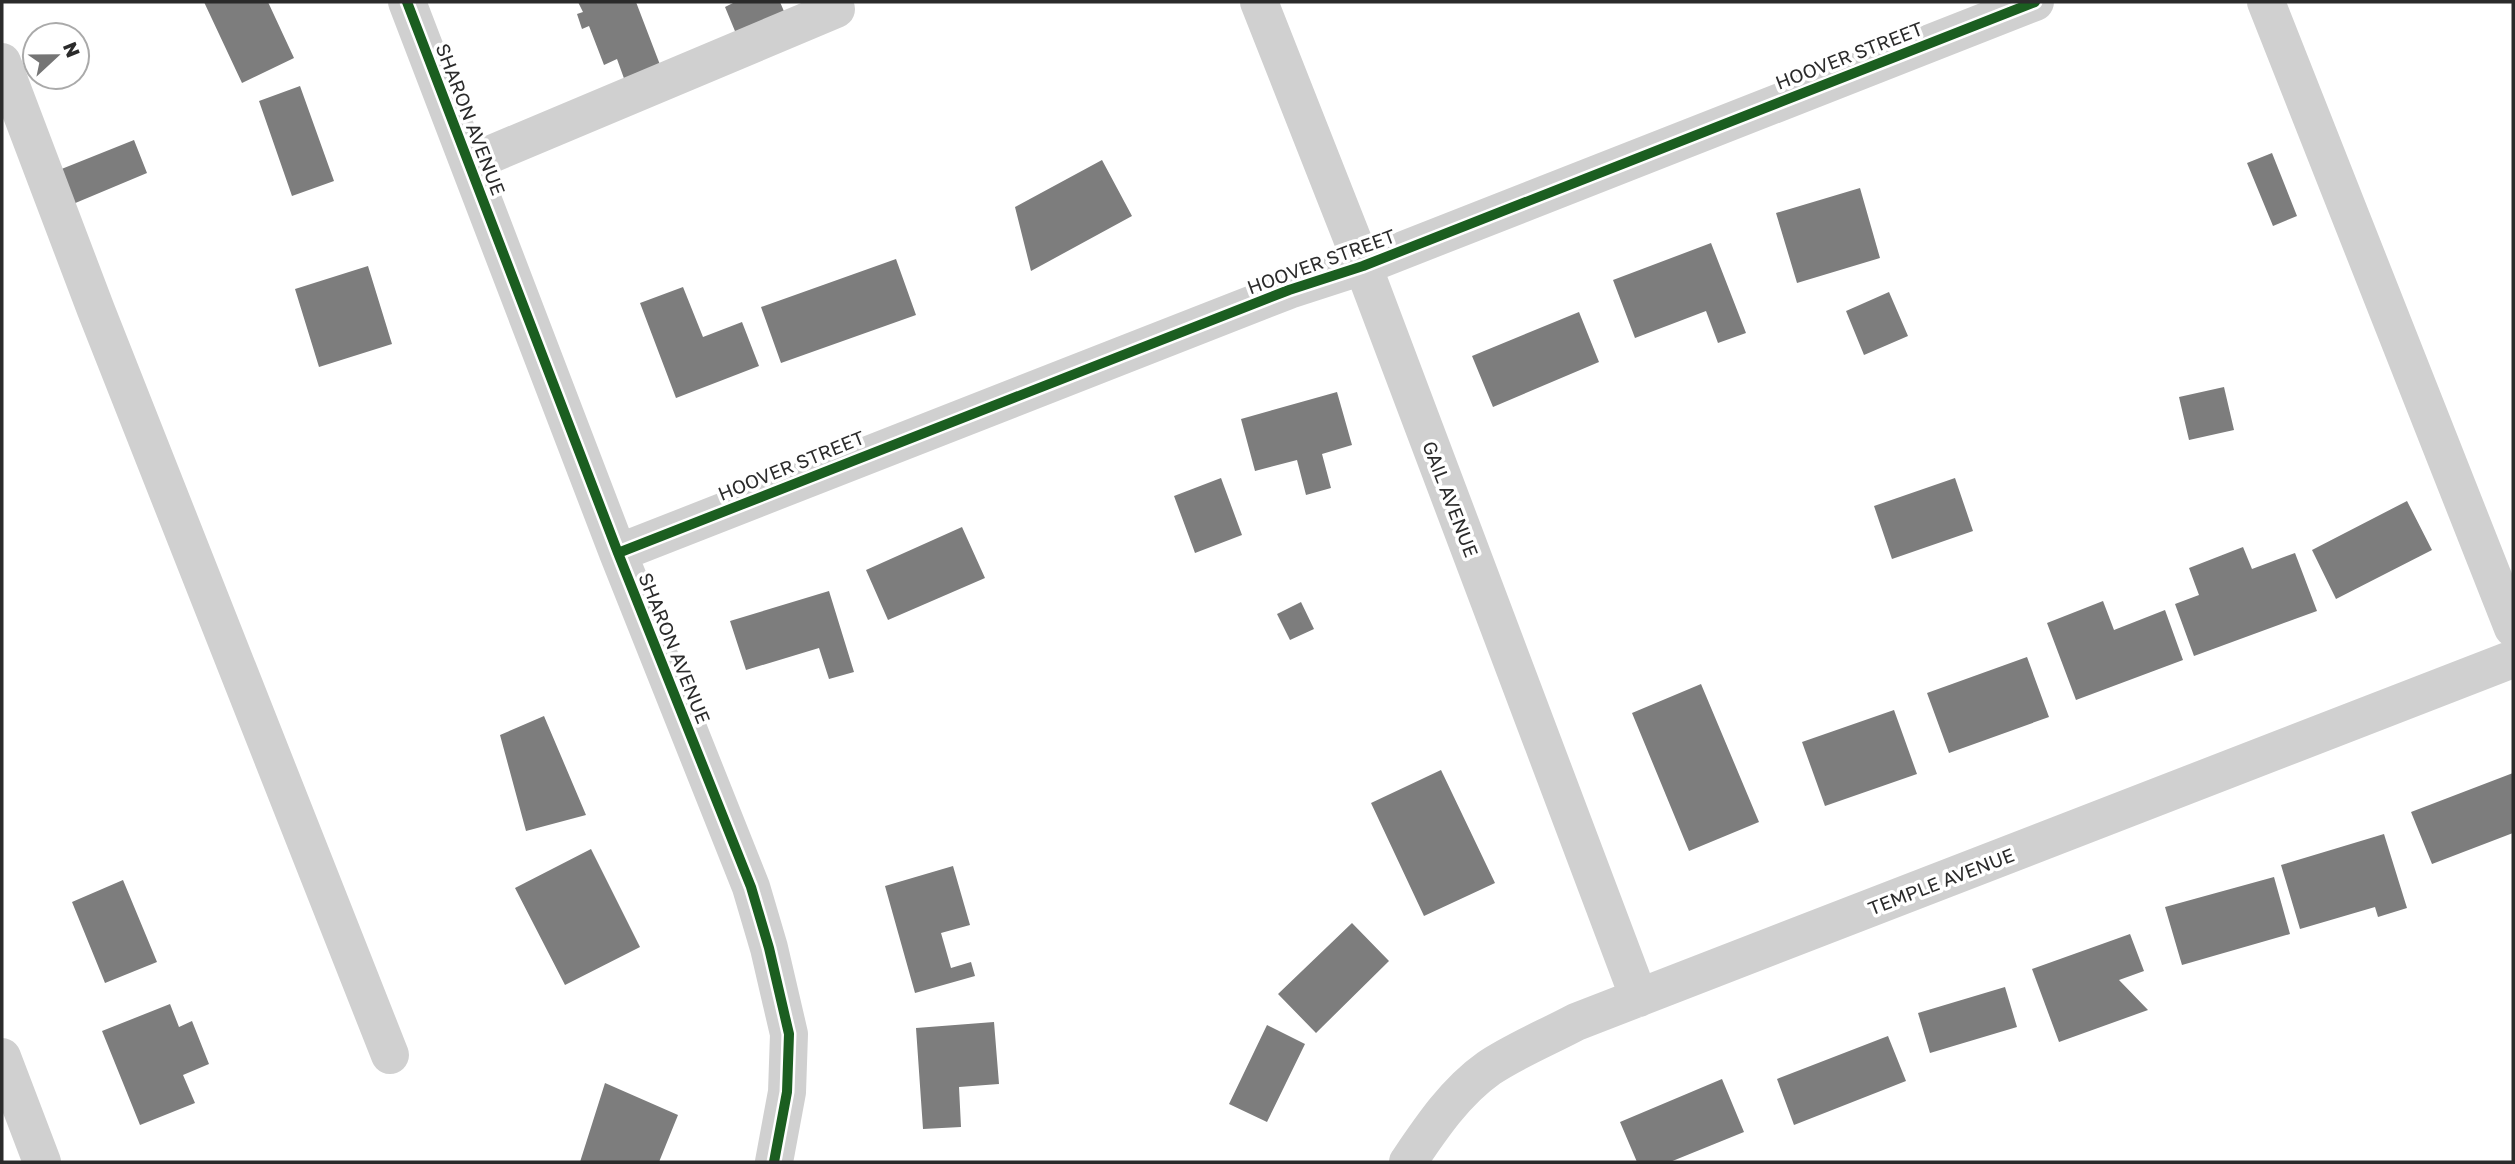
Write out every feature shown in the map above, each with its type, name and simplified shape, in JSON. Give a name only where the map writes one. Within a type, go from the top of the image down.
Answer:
[{"type":"street","name":"SHARON AVENUE","points":[[407,2],[618,553],[751,887],[769,948],[789,1034],[787,1092],[774,1162]]},
{"type":"street","name":"GAIL AVENUE","points":[[1259,2],[1363,265],[1639,998]]},
{"type":"street","name":"HOOVER STREET","points":[[618,553],[2035,2]]},
{"type":"street","points":[[2266,2],[2513,628]]},
{"type":"street","points":[[470,163],[841,4]]},
{"type":"street","points":[[2,62],[390,1055]]},
{"type":"street","name":"TEMPLE AVENUE","points":[[1408,1162],[1431,1127],[1459,1094],[1490,1068],[1576,1023],[2513,659]]},
{"type":"street","points":[[2,1057],[42,1162]]},
{"type":"building","points":[[204,2],[268,2],[294,58],[242,83]]},
{"type":"building","points":[[578,2],[636,2],[662,70],[626,84],[617,59],[604,65],[589,26],[582,29],[577,14],[583,12]]},
{"type":"building","points":[[735,2],[780,2],[786,16],[737,36],[725,7]]},
{"type":"building","points":[[300,86],[334,181],[292,196],[259,101]]},
{"type":"building","points":[[134,140],[147,173],[73,204],[59,170]]},
{"type":"building","points":[[2272,153],[2297,216],[2273,226],[2247,163]]},
{"type":"building","points":[[1102,160],[1132,216],[1031,271],[1015,207]]},
{"type":"building","points":[[1860,188],[1880,258],[1797,283],[1776,213]]},
{"type":"building","points":[[1711,243],[1746,333],[1718,343],[1706,311],[1635,338],[1613,280]]},
{"type":"building","points":[[896,259],[916,315],[781,363],[761,307]]},
{"type":"building","points":[[368,266],[392,344],[319,367],[295,289]]},
{"type":"building","points":[[683,287],[703,337],[742,322],[759,366],[676,398],[640,303]]},
{"type":"building","points":[[1889,292],[1908,336],[1864,355],[1846,311]]},
{"type":"building","points":[[1579,312],[1599,362],[1493,407],[1472,356]]},
{"type":"building","points":[[2224,387],[2234,430],[2189,440],[2179,397]]},
{"type":"building","points":[[1337,392],[1352,445],[1322,454],[1331,488],[1306,495],[1297,460],[1255,471],[1241,419]]},
{"type":"building","points":[[1221,478],[1242,535],[1195,553],[1174,496]]},
{"type":"building","points":[[1955,478],[1973,531],[1892,559],[1874,506]]},
{"type":"building","points":[[2407,501],[2432,550],[2336,599],[2312,550]]},
{"type":"building","points":[[962,527],[985,578],[888,620],[866,570]]},
{"type":"building","points":[[2243,547],[2252,569],[2295,553],[2317,611],[2194,656],[2175,604],[2199,595],[2189,568]]},
{"type":"building","points":[[829,591],[854,672],[829,679],[819,648],[746,670],[730,621]]},
{"type":"building","points":[[2103,601],[2114,630],[2165,610],[2183,660],[2076,700],[2047,623]]},
{"type":"building","points":[[1301,602],[1314,629],[1290,640],[1277,614]]},
{"type":"building","points":[[2027,657],[2049,717],[1949,753],[1927,693]]},
{"type":"building","points":[[1701,684],[1759,822],[1689,851],[1632,713]]},
{"type":"building","points":[[1894,710],[1917,774],[1825,806],[1802,742]]},
{"type":"building","points":[[544,716],[586,815],[526,831],[500,735]]},
{"type":"building","points":[[1441,770],[1495,883],[1424,916],[1371,803]]},
{"type":"building","points":[[2513,773],[2513,833],[2432,864],[2411,812]]},
{"type":"building","points":[[2384,834],[2407,908],[2378,917],[2375,907],[2300,929],[2281,865]]},
{"type":"building","points":[[591,849],[640,947],[565,985],[515,888]]},
{"type":"building","points":[[953,866],[970,925],[941,933],[951,968],[971,962],[975,976],[915,993],[885,886]]},
{"type":"building","points":[[2274,877],[2290,934],[2182,965],[2165,907]]},
{"type":"building","points":[[123,880],[157,962],[105,983],[72,902]]},
{"type":"building","points":[[1352,923],[1389,961],[1316,1033],[1278,994]]},
{"type":"building","points":[[2130,934],[2144,971],[2119,980],[2148,1010],[2059,1042],[2032,969]]},
{"type":"building","points":[[2005,987],[2017,1027],[1930,1053],[1918,1013]]},
{"type":"building","points":[[170,1004],[179,1027],[192,1021],[209,1064],[183,1075],[195,1103],[140,1125],[102,1031]]},
{"type":"building","points":[[994,1022],[999,1084],[959,1087],[961,1127],[923,1129],[916,1028]]},
{"type":"building","points":[[1267,1025],[1305,1044],[1267,1122],[1229,1104]]},
{"type":"building","points":[[1888,1036],[1906,1081],[1794,1125],[1777,1079]]},
{"type":"building","points":[[1722,1079],[1744,1132],[1670,1162],[1637,1162],[1620,1122]]},
{"type":"building","points":[[605,1083],[678,1115],[659,1162],[580,1162]]},
{"type":"cycle path","points":[[407,2],[618,553],[751,887],[769,948],[789,1034],[787,1092],[774,1162]]},
{"type":"cycle path","points":[[618,553],[1289,290],[1363,266],[2035,2]]}]
